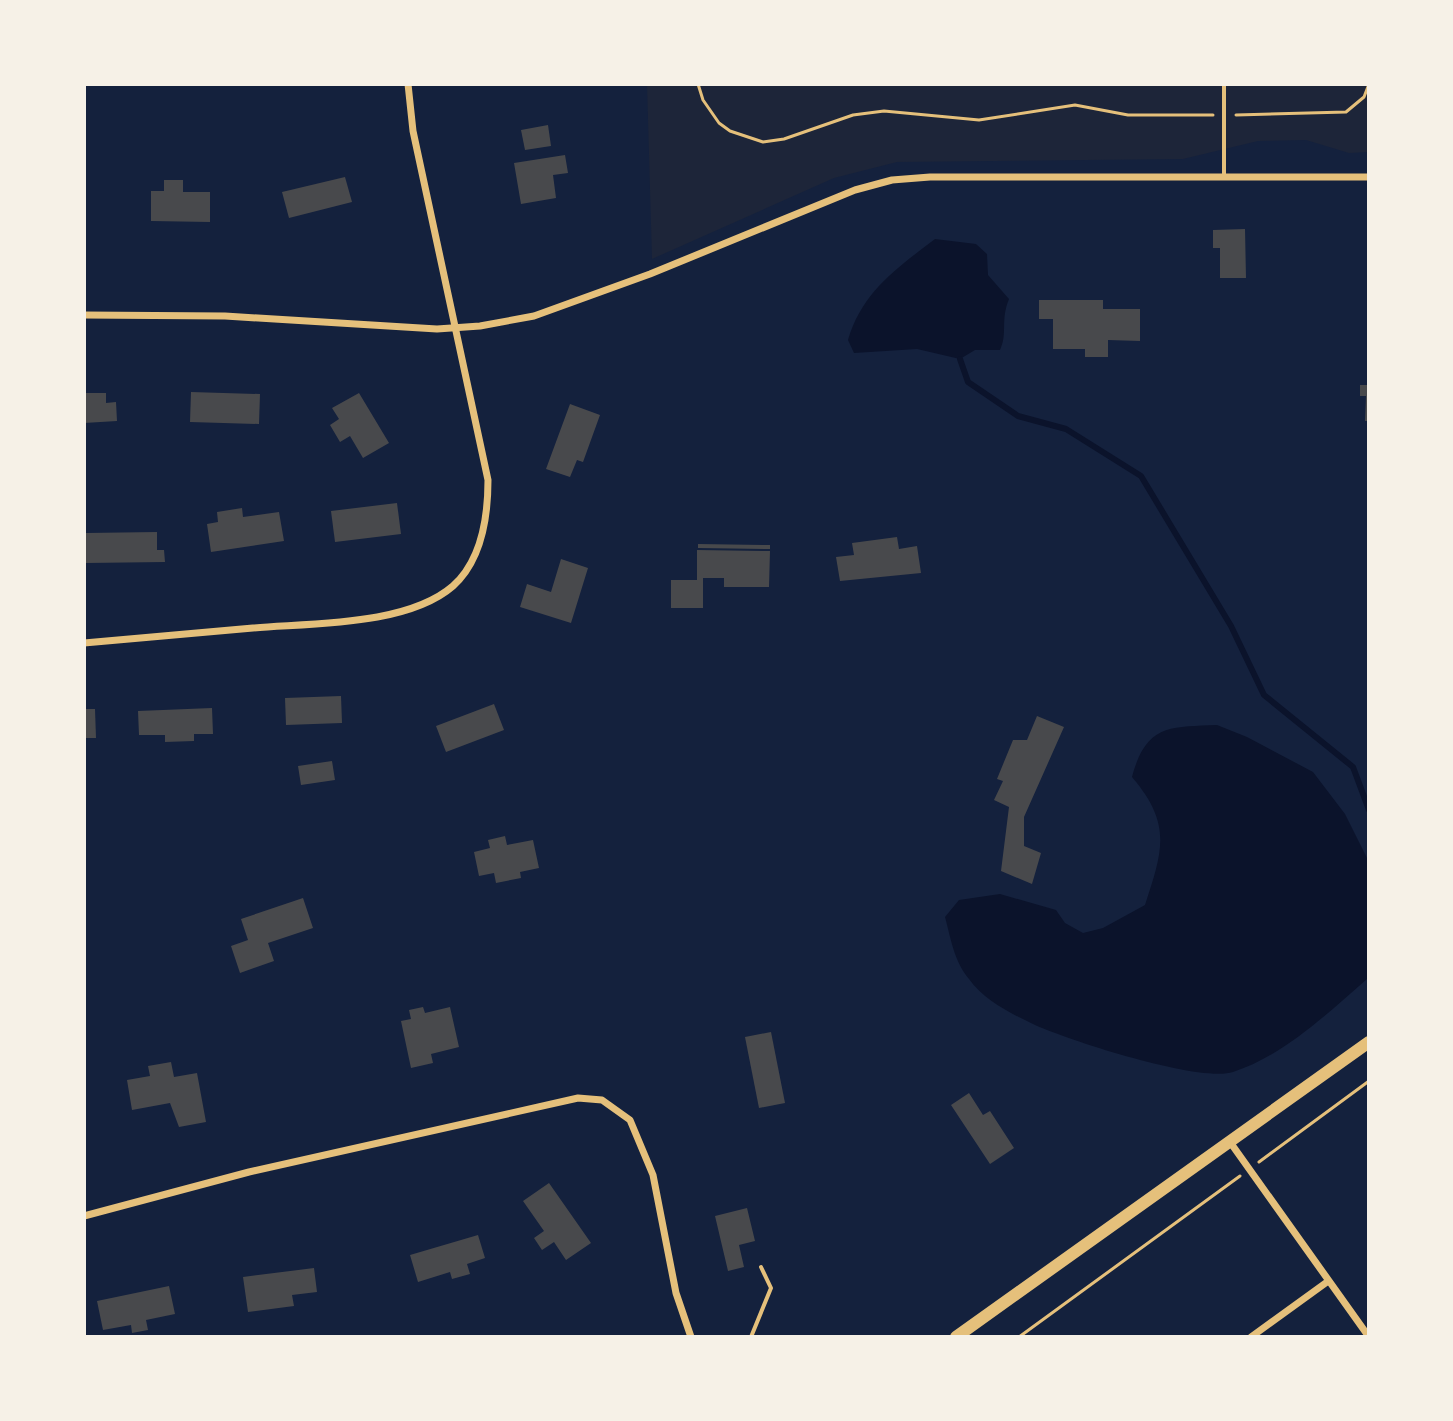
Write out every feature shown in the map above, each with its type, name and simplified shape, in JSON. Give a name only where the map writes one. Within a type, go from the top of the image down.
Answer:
[{"type":"main road","points":[[956,1337],[1369,1042]]},
{"type":"street","points":[[84,643],[376,617],[435,598],[454,585],[481,538],[488,510],[488,480],[413,131],[408,84]]},
{"type":"street","points":[[84,315],[225,316],[455,329],[534,316],[699,256],[855,190],[892,180],[930,177],[1369,177]]},
{"type":"street","points":[[84,1216],[249,1172],[578,1098],[602,1100],[630,1120],[653,1175],[676,1293],[691,1337]]},
{"type":"street","points":[[1230,1142],[1369,1337]]},
{"type":"street","points":[[1251,1337],[1327,1282]]},
{"type":"lane","points":[[1224,84],[1224,177]]},
{"type":"lane","points":[[751,1337],[771,1288],[761,1267]]},
{"type":"path","points":[[698,84],[703,100],[719,123],[730,131],[763,142],[784,139],[853,115],[884,111],[987,120],[1075,105],[1128,115],[1212,115]]},
{"type":"path","points":[[1237,115],[1346,112],[1364,97],[1369,84]]},
{"type":"path","points":[[1019,1337],[1369,1081]]},
{"type":"shaded area","points":[[647,84],[1369,84],[1369,152],[1349,153],[1306,140],[1258,141],[1183,159],[897,162],[834,178],[652,259]]},
{"type":"shaded area","points":[[935,239],[976,244],[987,254],[988,275],[1009,299],[1000,350],[975,350],[960,359],[917,349],[854,353],[848,340],[862,308],[882,282]]},
{"type":"shaded area","points":[[1217,725],[1247,737],[1313,772],[1345,814],[1369,862],[1367,979],[1321,1019],[1270,1056],[1233,1072],[1216,1074],[1164,1066],[1074,1040],[1024,1020],[982,993],[960,965],[945,917],[959,900],[1000,894],[1056,910],[1065,923],[1083,933],[1103,928],[1145,905],[1156,868],[1160,838],[1153,809],[1132,777],[1138,760],[1145,747],[1162,732],[1173,728]]},
{"type":"building","points":[[548,125],[551,146],[525,150],[521,130]]},
{"type":"building","points":[[565,155],[568,173],[553,175],[556,198],[521,204],[514,163]]},
{"type":"building","points":[[345,177],[352,202],[289,218],[282,192]]},
{"type":"building","points":[[164,180],[183,180],[183,192],[210,192],[210,222],[151,221],[151,191],[164,191]]},
{"type":"building","points":[[1245,229],[1246,278],[1220,278],[1220,248],[1213,248],[1213,230]]},
{"type":"building","points":[[1039,300],[1103,300],[1103,309],[1140,309],[1140,341],[1108,340],[1108,357],[1085,357],[1085,349],[1053,349],[1053,319],[1039,319]]},
{"type":"building","points":[[1360,385],[1369,385],[1369,421],[1365,421],[1366,396],[1360,396]]},
{"type":"building","points":[[191,392],[260,394],[259,424],[190,422]]},
{"type":"building","points":[[84,393],[106,393],[106,403],[116,402],[117,421],[84,423]]},
{"type":"building","points":[[359,393],[389,443],[363,458],[350,436],[340,442],[330,425],[339,419],[332,408]]},
{"type":"building","points":[[570,404],[600,415],[583,462],[577,460],[570,477],[546,469]]},
{"type":"building","points":[[397,503],[401,534],[335,542],[331,511]]},
{"type":"building","points":[[242,508],[243,517],[279,512],[284,541],[211,552],[207,524],[218,522],[217,512]]},
{"type":"building","points":[[157,532],[157,550],[164,550],[165,562],[86,563],[86,533]]},
{"type":"building","points":[[897,537],[899,549],[917,546],[921,573],[840,581],[836,557],[854,555],[852,543]]},
{"type":"building","points":[[698,544],[770,545],[770,549],[698,548]]},
{"type":"building","points":[[697,550],[770,551],[769,587],[724,587],[724,578],[703,578],[703,608],[671,608],[671,580],[697,580]]},
{"type":"building","points":[[561,559],[588,568],[571,623],[520,607],[527,584],[551,592]]},
{"type":"building","points":[[341,696],[342,723],[286,725],[285,698]]},
{"type":"building","points":[[494,704],[504,730],[446,752],[436,726]]},
{"type":"building","points":[[212,708],[213,734],[194,734],[194,741],[165,742],[165,735],[139,735],[138,711]]},
{"type":"building","points":[[84,709],[95,709],[96,738],[84,738]]},
{"type":"building","points":[[1037,716],[1064,727],[1024,817],[1024,846],[1041,853],[1032,884],[1001,871],[1009,807],[994,800],[1003,781],[997,779],[1013,740],[1027,740]]},
{"type":"building","points":[[332,761],[335,780],[301,785],[298,766]]},
{"type":"building","points":[[505,836],[507,845],[533,840],[539,868],[520,872],[521,878],[496,883],[494,873],[479,876],[474,852],[490,848],[488,840]]},
{"type":"building","points":[[303,898],[313,928],[268,943],[274,961],[240,973],[231,946],[248,940],[241,919]]},
{"type":"building","points":[[423,1007],[425,1013],[450,1007],[459,1047],[431,1054],[433,1063],[411,1068],[401,1021],[411,1019],[409,1010]]},
{"type":"building","points":[[771,1032],[785,1103],[759,1108],[745,1037]]},
{"type":"building","points":[[171,1062],[174,1077],[197,1073],[206,1122],[179,1127],[170,1103],[132,1110],[127,1080],[150,1076],[148,1066]]},
{"type":"building","points":[[969,1093],[983,1115],[990,1111],[1014,1148],[990,1164],[951,1105]]},
{"type":"building","points":[[549,1183],[591,1243],[566,1260],[554,1242],[542,1250],[534,1238],[544,1231],[523,1201]]},
{"type":"building","points":[[747,1208],[755,1241],[739,1245],[744,1267],[728,1271],[715,1216]]},
{"type":"building","points":[[478,1235],[485,1258],[467,1264],[470,1274],[452,1279],[450,1272],[418,1282],[410,1255]]},
{"type":"building","points":[[314,1268],[317,1292],[292,1295],[294,1306],[248,1312],[243,1277]]},
{"type":"building","points":[[169,1286],[175,1314],[146,1320],[148,1330],[132,1333],[131,1325],[103,1330],[97,1301]]},
{"type":"waterway","points":[[960,359],[968,382],[1018,416],[1066,429],[1141,476],[1231,626],[1264,695],[1353,767],[1369,810]]}]
